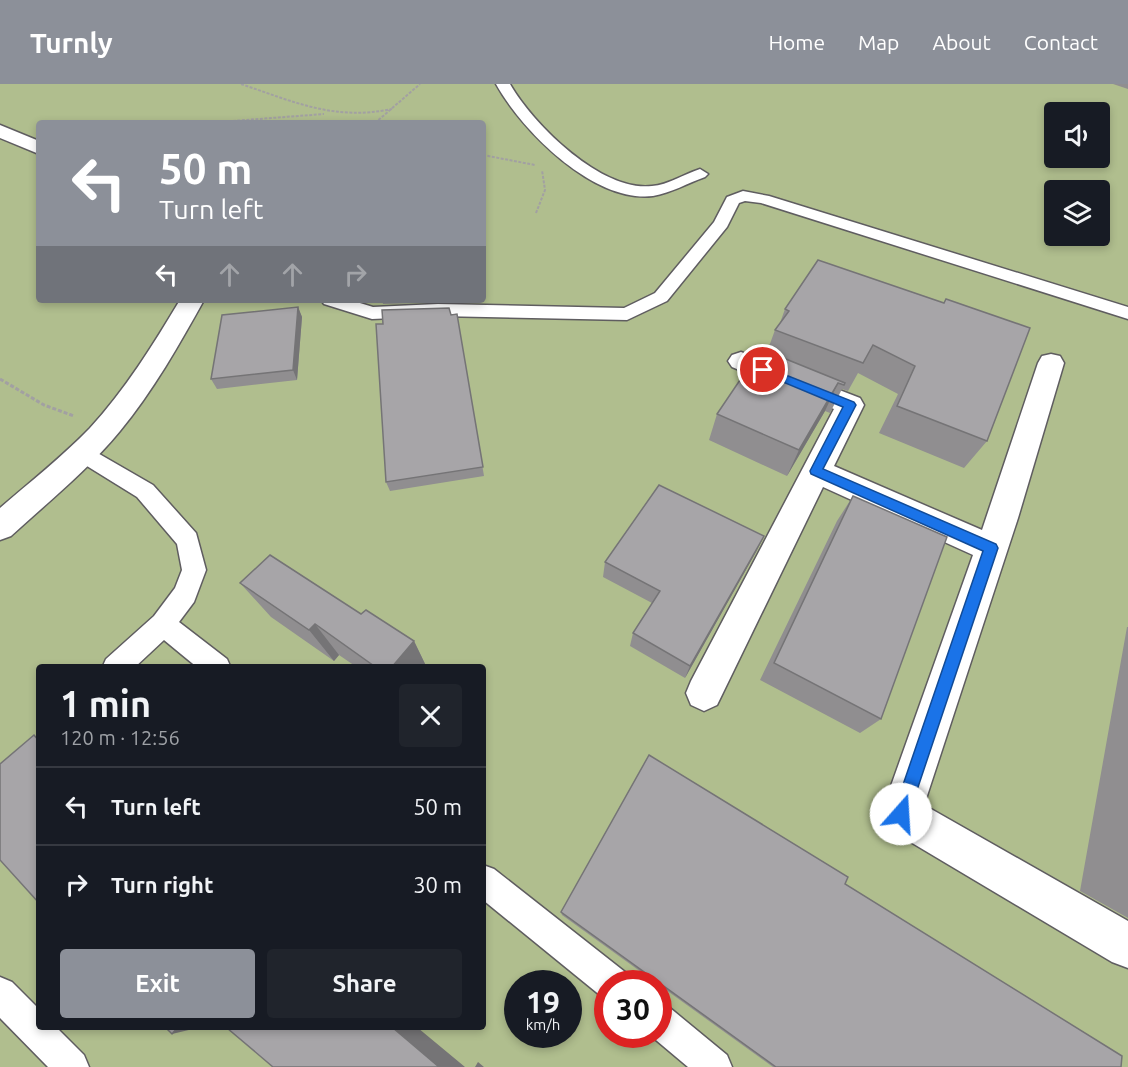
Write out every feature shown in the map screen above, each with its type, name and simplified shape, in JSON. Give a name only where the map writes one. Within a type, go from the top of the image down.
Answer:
[{"type":"street","points":[[0,131],[36,147]]},
{"type":"street","points":[[0,527],[82,452],[110,423],[167,344],[190,303]]},
{"type":"street","points":[[704,693],[850,405],[741,361]]},
{"type":"street","points":[[1051,363],[901,814],[1128,946]]},
{"type":"street","points":[[816,471],[991,548]]},
{"type":"lane","points":[[503,84],[520,109],[559,148],[609,184],[636,191],[651,191],[700,174]]},
{"type":"lane","points":[[340,303],[372,313],[438,310],[627,314],[661,297],[721,224],[733,200],[743,196],[774,202],[1128,313]]},
{"type":"lane","points":[[82,452],[146,491],[188,540],[194,570],[185,594],[163,624],[119,664]]},
{"type":"lane","points":[[163,624],[213,664]]},
{"type":"lane","points":[[486,882],[596,970]]},
{"type":"lane","points":[[0,994],[72,1067]]},
{"type":"lane","points":[[672,1032],[715,1067]]},
{"type":"path","points":[[241,84],[309,109],[336,113]]},
{"type":"path","points":[[379,120],[420,84]]},
{"type":"path","points":[[245,120],[336,113],[368,113],[392,109]]},
{"type":"path","points":[[486,156],[542,166]]},
{"type":"path","points":[[0,379],[44,405],[63,413],[110,423]]},
{"type":"green space","points":[[0,84],[1128,84],[1128,1067],[0,1067]]},
{"type":"building","points":[[818,260],[944,303],[946,299],[1030,328],[987,441],[897,406],[915,366],[873,345],[863,363],[775,330],[789,311],[785,309]]},
{"type":"building","points":[[298,307],[293,370],[211,379],[222,315]]},
{"type":"building","points":[[449,308],[451,315],[457,314],[483,467],[386,482],[376,324],[383,324],[382,310]]},
{"type":"building","points":[[761,349],[845,383],[844,385],[838,383],[799,450],[717,414]]},
{"type":"building","points":[[659,485],[764,536],[690,666],[633,633],[660,591],[605,562]]},
{"type":"building","points":[[853,496],[947,537],[881,719],[774,663]]},
{"type":"building","points":[[270,555],[361,614],[366,610],[414,641],[394,664],[371,664],[315,624],[309,630],[240,583]]},
{"type":"building","points":[[34,735],[36,737],[36,900],[0,860],[0,764]]},
{"type":"building","points":[[649,755],[848,877],[845,884],[1122,1056],[1121,1067],[776,1067],[672,992],[672,970],[641,970],[561,912]]},
{"type":"building","points":[[229,1030],[395,1030],[439,1067],[273,1067]]},
{"type":"route","points":[[763,370],[850,405],[816,471],[991,548],[901,814]]}]
